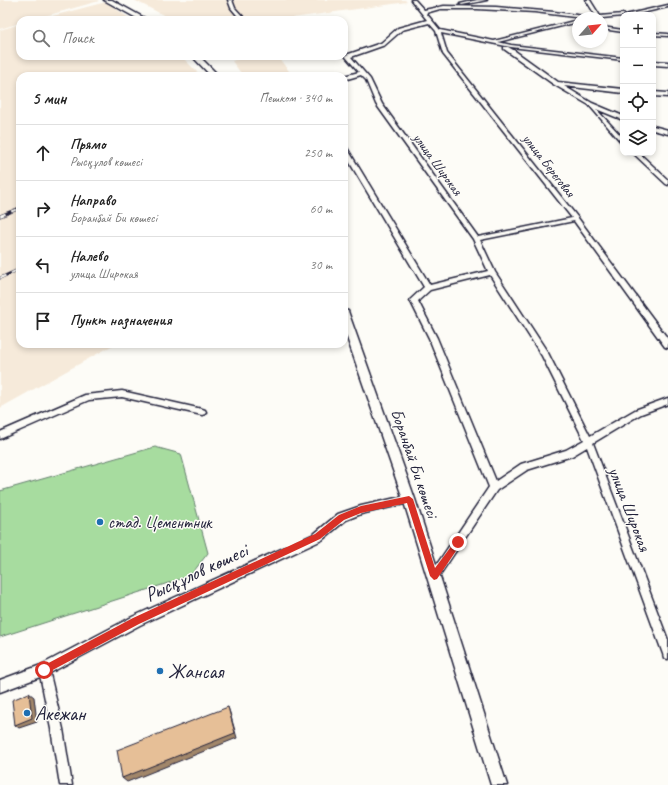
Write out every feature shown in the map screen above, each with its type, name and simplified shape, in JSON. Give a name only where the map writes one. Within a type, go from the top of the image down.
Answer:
[{"type":"main road","points":[[107,0],[137,16]]},
{"type":"main road","points":[[199,60],[211,72]]},
{"type":"main road","name":"Боранбай Би көшесі","points":[[348,325],[409,499],[499,785]]},
{"type":"street","points":[[230,0],[233,8],[240,16]]},
{"type":"street","name":"улица Береговая","points":[[413,0],[438,31],[445,53],[576,219],[668,345]]},
{"type":"street","points":[[422,12],[485,0]]},
{"type":"street","points":[[588,0],[596,12]]},
{"type":"street","points":[[641,12],[668,6]]},
{"type":"street","points":[[439,8],[461,7],[572,16]]},
{"type":"street","points":[[608,16],[620,15]]},
{"type":"street","name":"улица Широкая","points":[[429,21],[400,29],[383,44],[348,56],[368,80],[379,104],[476,239],[492,272],[545,355],[589,442],[668,654]]},
{"type":"street","points":[[493,42],[572,23]]},
{"type":"street","points":[[608,29],[620,31]]},
{"type":"street","points":[[438,31],[542,51],[620,60]]},
{"type":"street","points":[[656,34],[668,35]]},
{"type":"street","points":[[493,42],[514,52],[554,83],[590,104],[620,117]]},
{"type":"street","points":[[656,63],[668,64]]},
{"type":"street","points":[[348,77],[362,73]]},
{"type":"street","points":[[554,83],[620,90]]},
{"type":"street","points":[[656,94],[668,95]]},
{"type":"street","points":[[590,104],[620,138]]},
{"type":"street","points":[[656,129],[668,132]]},
{"type":"street","points":[[348,155],[428,288]]},
{"type":"street","points":[[639,156],[668,183]]},
{"type":"street","points":[[476,239],[576,219]]},
{"type":"street","points":[[492,272],[428,288],[414,300],[433,338],[494,487]]},
{"type":"street","points":[[0,436],[88,398],[122,394],[202,412]]},
{"type":"street","points":[[434,576],[494,487],[524,467],[570,454],[638,412],[668,402]]},
{"type":"street","name":"Рысқұлов көшесі","points":[[0,686],[44,670],[136,621],[318,537],[342,517],[361,510],[409,499]]},
{"type":"street","points":[[44,670],[58,729],[66,785]]},
{"type":"shaded area","points":[[0,0],[99,1],[45,16],[16,16],[16,24],[0,29]]},
{"type":"shaded area","points":[[134,0],[405,0],[407,2],[307,16],[165,16]]},
{"type":"shaded area","points":[[106,2],[126,16],[52,16]]},
{"type":"shaded area","points":[[16,25],[16,60],[185,60],[197,72],[16,72],[16,348],[108,348],[0,408],[0,30]]},
{"type":"shaded area","points":[[280,60],[290,72],[240,72],[232,61]]},
{"type":"green space","name":"стад. Цементник","points":[[155,447],[181,454],[208,553],[190,576],[0,637],[0,491]]},
{"type":"building","points":[[29,693],[32,718],[15,725],[12,700]]},
{"type":"building","points":[[228,707],[235,733],[122,778],[117,750]]},
{"type":"railway","points":[[0,216],[16,210]]},
{"type":"railway","points":[[0,278],[16,271]]},
{"type":"place","name":"стад. Цементник","points":[[100,522]]},
{"type":"place","name":"Жансая","points":[[160,671]]},
{"type":"place","name":"Акежан","points":[[27,713]]},
{"type":"route","points":[[44,670],[136,621],[318,537],[342,517],[361,510],[409,499],[434,576],[458,542]]}]
